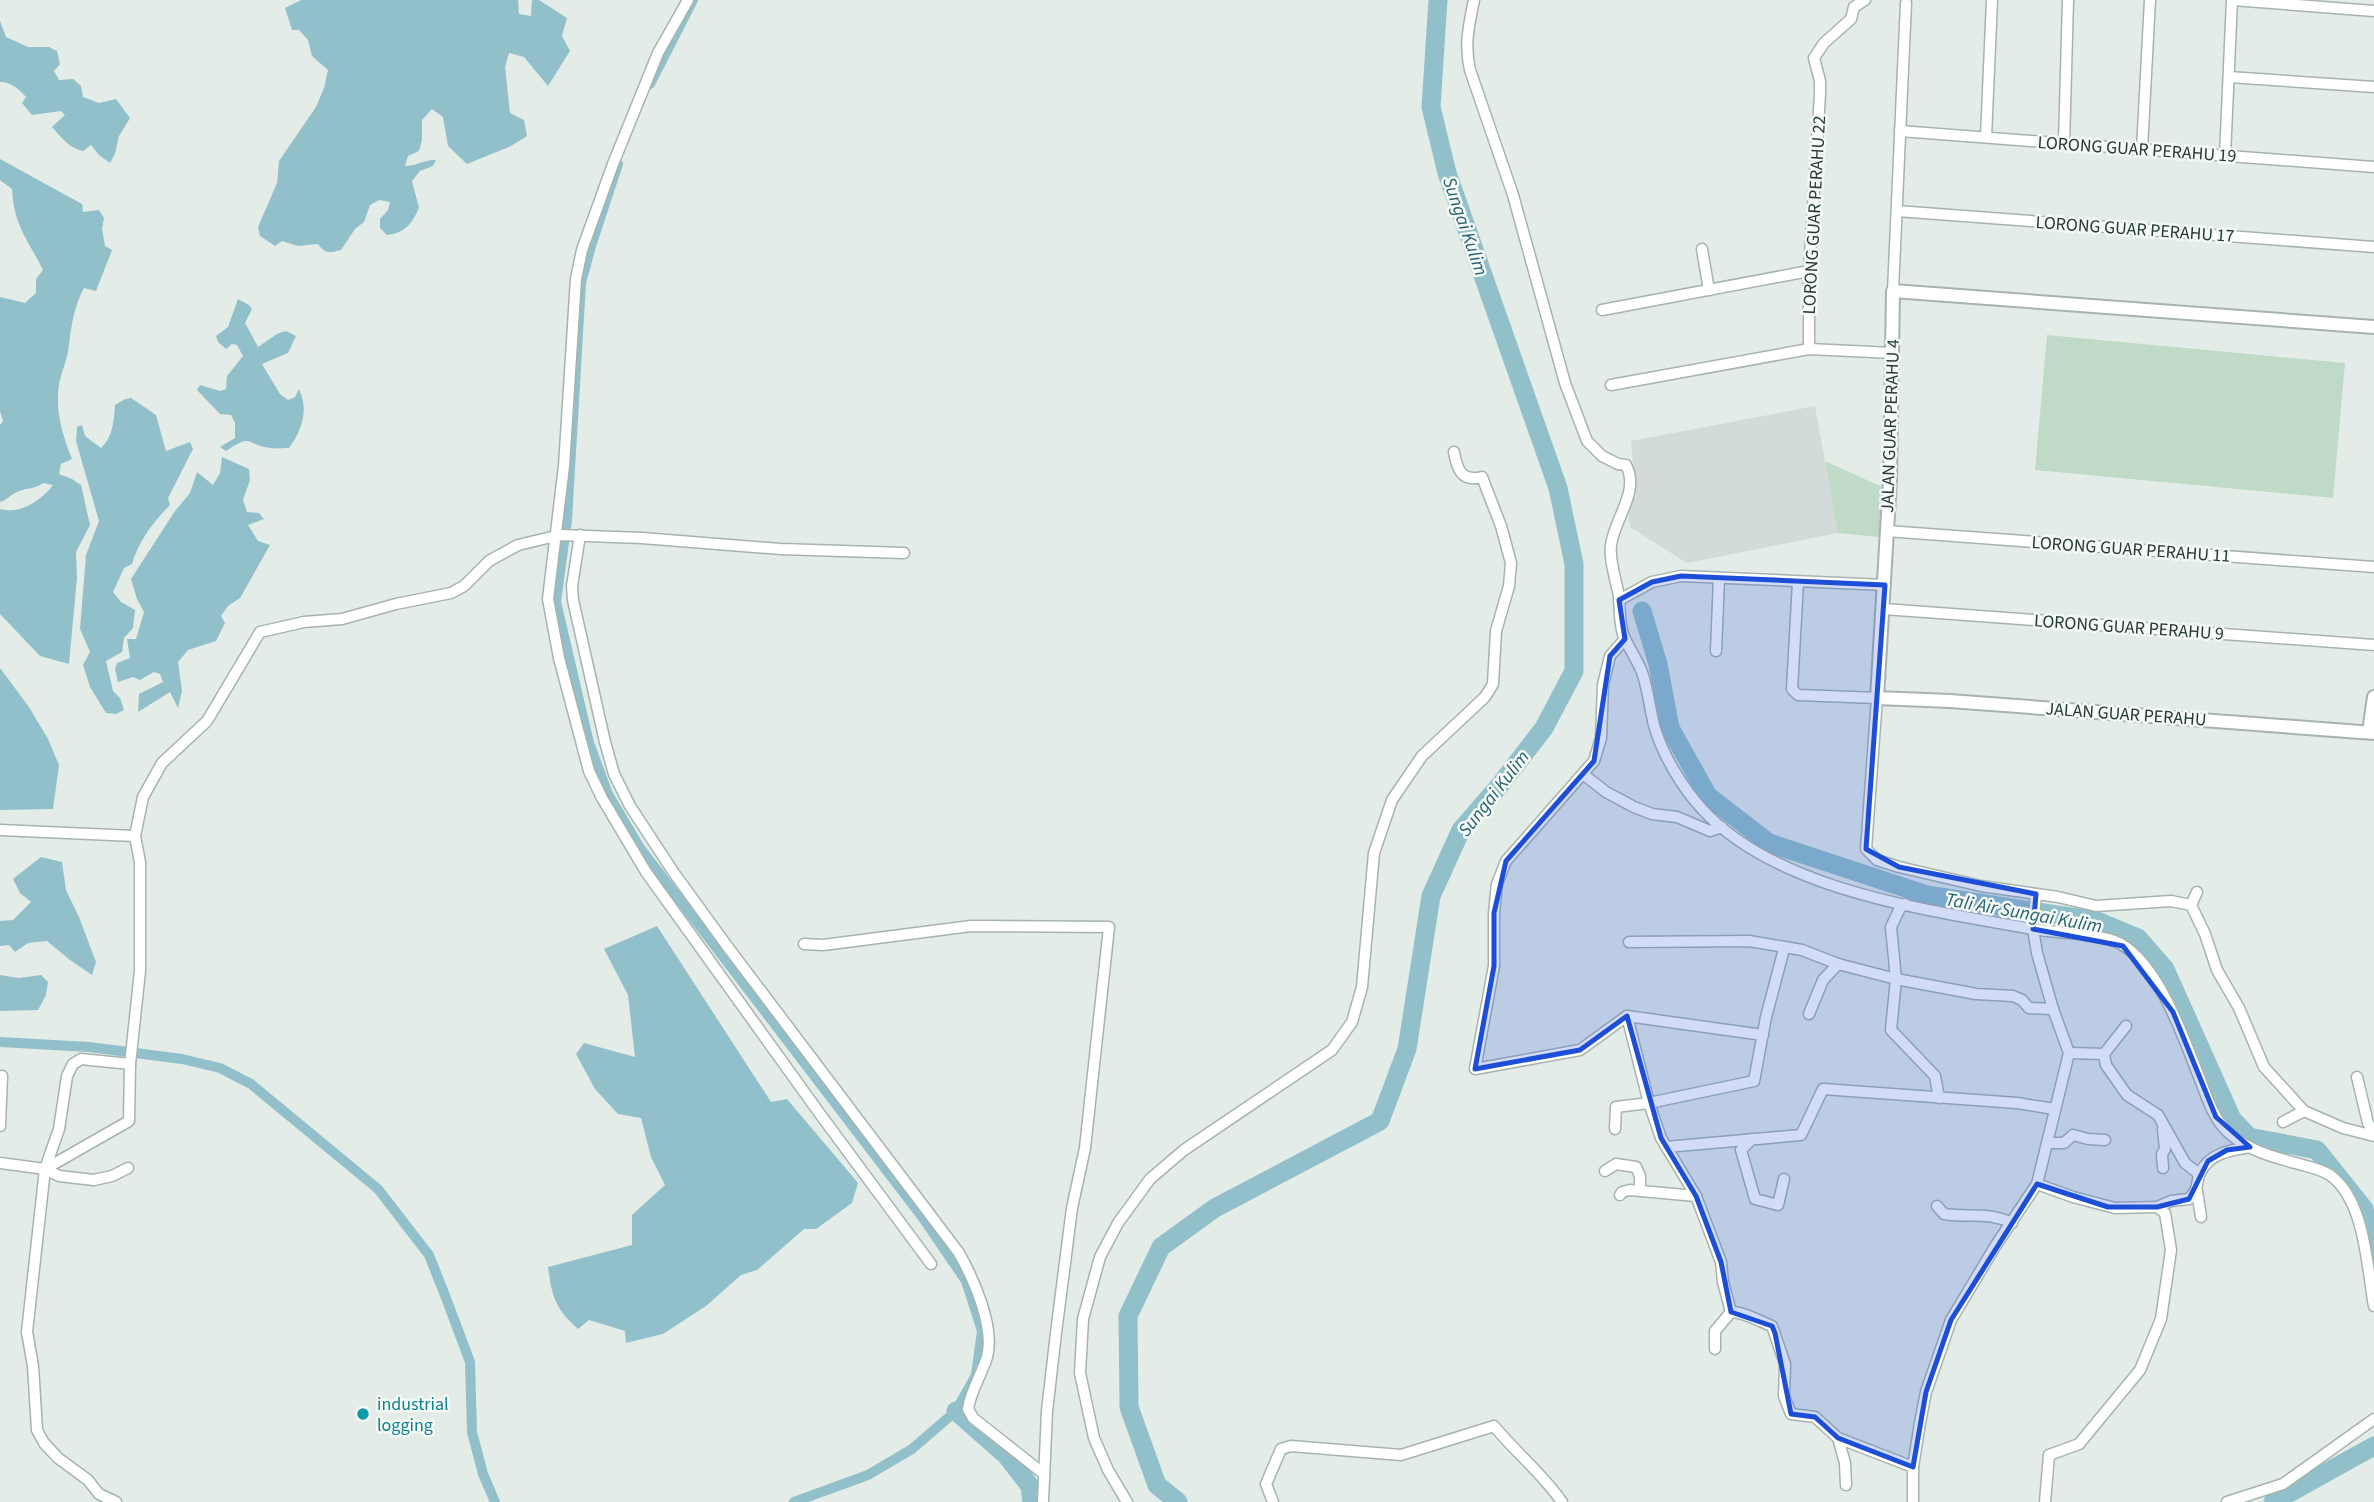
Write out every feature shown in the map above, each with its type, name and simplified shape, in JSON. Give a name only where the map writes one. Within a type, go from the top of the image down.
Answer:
[{"type":"street","points":[[688,0],[658,53],[612,164],[582,250],[575,290],[568,425],[558,535],[548,599],[559,658],[590,771],[602,798],[646,872],[931,1265]]},
{"type":"street","points":[[1474,0],[1466,51],[1513,195],[1564,383],[1587,441],[1602,456],[1626,465],[1629,471],[1631,493],[1618,522],[1611,547],[1619,600],[1619,622],[1643,674],[1655,728],[1684,784],[1702,809],[1752,849],[1819,882],[1936,912],[2108,939],[2123,946],[2141,962],[2173,1012],[2216,1117],[2228,1133],[2256,1152],[2329,1174],[2344,1189],[2360,1224],[2374,1307]]},
{"type":"street","name":"LORONG GUAR PERAHU 22","points":[[1809,349],[1809,271],[1820,81],[1814,58],[1818,50],[1851,19],[1854,7],[1865,0]]},
{"type":"street","points":[[1986,137],[1992,0]]},
{"type":"street","points":[[2064,143],[2068,0]]},
{"type":"street","points":[[2143,149],[2150,0]]},
{"type":"street","points":[[2225,156],[2233,0],[2374,11]]},
{"type":"street","name":"JALAN GUAR PERAHU 4","points":[[1906,3],[1893,291],[1884,609],[1867,849],[1877,860],[1899,867],[2036,897]]},
{"type":"street","points":[[2229,77],[2374,87]]},
{"type":"street","name":"LORONG GUAR PERAHU 19","points":[[1900,131],[2374,167]]},
{"type":"street","name":"LORONG GUAR PERAHU 17","points":[[1897,211],[2374,247]]},
{"type":"street","points":[[1702,249],[1709,290]]},
{"type":"street","points":[[1602,310],[1809,271]]},
{"type":"street","points":[[1893,291],[2374,327]]},
{"type":"street","points":[[1611,385],[1809,349],[1893,353]]},
{"type":"street","points":[[1127,1502],[1108,1470],[1094,1438],[1080,1373],[1083,1319],[1100,1257],[1118,1223],[1150,1179],[1185,1150],[1332,1050],[1352,1022],[1362,987],[1374,853],[1392,800],[1422,755],[1485,697],[1493,684],[1496,631],[1509,586],[1511,563],[1501,526],[1482,477],[1463,477],[1457,468],[1454,452]]},
{"type":"street","name":"LORONG GUAR PERAHU 11","points":[[1887,531],[2374,567]]},
{"type":"street","points":[[45,1170],[129,1121],[130,1063],[140,971],[140,862],[135,836],[143,797],[162,763],[207,721],[260,632],[304,622],[342,620],[396,604],[450,593],[464,586],[489,561],[499,555],[518,545],[558,535],[781,549],[904,553]]},
{"type":"street","points":[[578,535],[573,600],[605,742],[622,791],[674,873],[719,935],[960,1253],[973,1278],[988,1341],[988,1355],[968,1409],[973,1418],[1044,1474]]},
{"type":"street","points":[[1619,600],[1652,582],[1681,576],[1885,585]]},
{"type":"street","points":[[1716,651],[1718,578]]},
{"type":"street","points":[[1798,582],[1792,689],[1798,695],[1877,698]]},
{"type":"street","name":"LORONG GUAR PERAHU 9","points":[[1884,609],[2374,645]]},
{"type":"street","points":[[1625,639],[1611,656],[1604,685],[1601,738],[1594,761],[1506,861],[1497,884],[1494,966],[1475,1069],[1580,1049],[1627,1016],[1763,1035]]},
{"type":"street","points":[[2371,732],[2374,697]]},
{"type":"street","name":"JALAN GUAR PERAHU","points":[[1877,698],[2371,732]]},
{"type":"street","points":[[1583,774],[1606,792],[1643,810],[1677,817],[1710,831],[1722,827]]},
{"type":"street","points":[[0,830],[135,836]]},
{"type":"street","points":[[2191,905],[2197,892]]},
{"type":"street","points":[[1913,1502],[1913,1467],[1926,1392],[1951,1320],[2037,1184],[2069,1053],[2053,1009],[2033,928],[2036,897],[2096,906],[2171,901],[2191,905]]},
{"type":"street","points":[[1905,904],[1891,926],[1896,979],[1891,1030],[1935,1076],[1939,1098]]},
{"type":"street","points":[[2191,905],[2205,934],[2217,970],[2239,1008],[2264,1068],[2304,1111],[2343,1128],[2374,1135]]},
{"type":"street","points":[[804,944],[823,945],[971,926],[1109,927],[1085,1148],[1072,1208],[1056,1333],[1047,1412],[1043,1502]]},
{"type":"street","points":[[1629,942],[1749,941],[1802,950],[1838,964],[1896,979],[1976,994],[2013,996],[2022,1000],[2029,1008],[2053,1009]]},
{"type":"street","points":[[1615,1129],[1616,1107],[1649,1103],[1754,1081],[1784,948]]},
{"type":"street","points":[[1809,1014],[1823,980],[1838,964]]},
{"type":"street","points":[[1627,1016],[1649,1103],[1661,1138],[1696,1196],[1721,1262],[1731,1312]]},
{"type":"street","points":[[2126,1026],[2104,1054],[2106,1065],[2127,1095],[2158,1115],[2185,1163],[2199,1174]]},
{"type":"street","points":[[2069,1053],[2104,1054]]},
{"type":"street","points":[[116,1502],[99,1494],[88,1480],[58,1458],[44,1443],[37,1430],[33,1366],[27,1332],[45,1170],[60,1129],[68,1076],[73,1064],[81,1059],[130,1063]]},
{"type":"street","points":[[0,1126],[2,1076]]},
{"type":"street","points":[[2357,1077],[2368,1123],[2374,1135]]},
{"type":"street","points":[[1666,1147],[1801,1135],[1823,1089],[2017,1103],[2054,1109]]},
{"type":"street","points":[[2283,1122],[2304,1111]]},
{"type":"street","points":[[2158,1115],[2165,1136],[2163,1168]]},
{"type":"street","points":[[2049,1143],[2064,1143],[2073,1135],[2105,1140]]},
{"type":"street","points":[[1752,1139],[1741,1150],[1755,1199],[1778,1205],[1784,1179]]},
{"type":"street","points":[[2202,1217],[2197,1191],[2199,1174],[2208,1161],[2227,1150],[2250,1147]]},
{"type":"street","points":[[0,1163],[45,1170],[59,1176],[94,1180],[112,1176],[128,1168]]},
{"type":"street","points":[[1605,1171],[1616,1164],[1636,1167],[1640,1176],[1640,1191]]},
{"type":"street","points":[[2037,1184],[2108,1207],[2157,1207],[2171,1201],[2189,1199],[2197,1191]]},
{"type":"street","points":[[1620,1195],[1630,1190],[1696,1196]]},
{"type":"street","points":[[1937,1206],[1944,1214],[1980,1214],[2012,1223]]},
{"type":"street","points":[[2045,1502],[2049,1455],[2079,1444],[2102,1418],[2140,1370],[2161,1319],[2171,1250],[2165,1213],[2157,1207]]},
{"type":"street","points":[[1715,1349],[1714,1331],[1731,1312],[1741,1312],[1772,1326],[1785,1364],[1784,1396],[1791,1414],[1815,1417],[1838,1438],[1913,1467]]},
{"type":"street","points":[[2227,1502],[2283,1483],[2374,1419]]},
{"type":"street","points":[[1273,1502],[1266,1484],[1281,1450],[1291,1446],[1401,1455],[1494,1426],[1508,1443],[1532,1464],[1562,1502]]},
{"type":"street","points":[[1838,1438],[1845,1463],[1846,1485]]},
{"type":"highlighted area","points":[[1681,576],[1885,585],[1866,849],[1899,867],[2036,894],[2033,929],[2123,946],[2173,1012],[2216,1117],[2250,1147],[2227,1150],[2208,1161],[2189,1199],[2157,1207],[2108,1207],[2037,1184],[1951,1320],[1926,1392],[1913,1467],[1838,1438],[1815,1417],[1791,1414],[1772,1326],[1731,1312],[1721,1262],[1696,1196],[1661,1138],[1627,1016],[1580,1050],[1475,1069],[1494,966],[1494,913],[1506,861],[1594,761],[1610,656],[1625,639],[1619,600],[1652,582]]},
{"type":"shaded area","points":[[1815,406],[1838,533],[1687,563],[1630,527],[1628,509],[1636,496],[1631,441]]},
{"type":"green space","points":[[2047,335],[2345,363],[2333,498],[2035,470]]},
{"type":"green space","points":[[1825,461],[1882,487],[1879,537],[1838,533]]},
{"type":"water","points":[[301,0],[518,0],[519,14],[531,16],[532,0],[539,0],[567,18],[562,36],[570,51],[548,86],[524,57],[509,53],[505,67],[510,113],[524,120],[527,136],[511,146],[467,164],[448,146],[443,117],[432,109],[422,120],[419,151],[408,156],[405,166],[436,160],[433,166],[420,171],[412,181],[419,208],[404,230],[387,235],[380,228],[380,219],[388,210],[390,202],[379,200],[370,205],[364,222],[355,229],[341,250],[328,252],[318,244],[298,246],[282,241],[275,246],[260,236],[258,227],[277,183],[279,161],[316,107],[328,70],[312,56],[308,40],[299,30],[292,30],[285,8]]},
{"type":"water","points":[[0,21],[6,37],[28,47],[49,47],[57,51],[60,64],[54,71],[59,80],[73,79],[81,86],[83,97],[99,103],[116,99],[130,118],[119,136],[110,163],[91,145],[83,151],[74,148],[62,138],[52,127],[65,115],[61,111],[32,115],[22,103],[26,97],[18,89],[0,82]]},
{"type":"water","points":[[0,159],[82,204],[83,212],[99,210],[104,218],[102,229],[105,246],[112,250],[96,291],[84,288],[80,296],[59,384],[60,422],[72,459],[61,464],[59,474],[81,485],[90,525],[76,552],[77,578],[69,664],[40,656],[0,614],[0,509],[15,510],[30,505],[53,485],[43,483],[19,491],[0,502],[0,425],[3,421],[0,411],[0,297],[25,303],[36,293],[36,279],[43,270],[19,223],[12,189],[0,180]]},
{"type":"water","points":[[238,299],[252,309],[245,323],[258,347],[286,331],[296,336],[288,353],[262,364],[280,394],[288,400],[295,397],[299,389],[302,397],[303,420],[289,448],[270,448],[245,441],[226,451],[220,447],[235,438],[235,423],[231,415],[220,414],[197,390],[200,385],[220,391],[226,389],[227,376],[243,356],[237,345],[232,344],[226,349],[216,336],[228,327]]},
{"type":"water","points":[[131,398],[156,415],[166,451],[190,442],[193,449],[168,498],[170,505],[147,532],[132,564],[124,568],[113,592],[121,602],[135,610],[133,628],[124,638],[122,652],[106,661],[113,691],[120,698],[124,710],[116,714],[106,713],[90,687],[83,665],[90,652],[80,629],[86,555],[99,521],[76,441],[77,427],[82,425],[85,436],[101,448],[110,434],[115,405]]},
{"type":"water","points":[[222,457],[249,469],[250,480],[243,500],[247,512],[259,513],[264,519],[248,525],[258,541],[270,545],[240,598],[228,606],[221,616],[225,623],[216,641],[188,650],[178,662],[182,691],[178,708],[170,692],[138,712],[139,694],[163,682],[160,674],[154,672],[140,680],[133,677],[118,682],[115,669],[117,663],[130,658],[127,639],[136,639],[144,612],[131,579],[175,511],[190,493],[197,472],[213,485],[220,473]]},
{"type":"water","points":[[0,668],[29,707],[48,739],[59,765],[53,809],[0,810]]},
{"type":"water","points":[[41,857],[62,862],[66,890],[96,962],[92,975],[47,941],[28,943],[15,952],[9,945],[0,946],[0,921],[13,920],[31,902],[20,893],[13,879]]},
{"type":"water","points":[[657,926],[771,1102],[787,1099],[858,1183],[852,1203],[816,1229],[804,1229],[757,1270],[741,1275],[706,1306],[663,1334],[626,1343],[625,1331],[589,1320],[578,1329],[570,1322],[556,1301],[548,1267],[632,1245],[632,1215],[665,1185],[651,1157],[641,1118],[618,1114],[595,1089],[576,1054],[584,1043],[635,1057],[628,995],[604,949]]},
{"type":"water","points":[[0,975],[19,978],[41,975],[48,982],[46,995],[38,1010],[0,1011]]},
{"type":"waterway","points":[[650,84],[693,0]]},
{"type":"waterway","name":"Sungai Kulim","points":[[1178,1502],[1157,1485],[1129,1407],[1128,1316],[1161,1247],[1215,1208],[1380,1121],[1407,1049],[1431,896],[1461,830],[1544,728],[1574,671],[1574,564],[1558,488],[1447,173],[1431,107],[1438,0]]},
{"type":"waterway","points":[[618,164],[581,283],[567,520],[556,602],[589,743],[608,794],[640,848],[923,1218],[966,1281],[982,1331],[976,1375],[956,1411],[912,1449],[868,1475],[794,1502]]},
{"type":"waterway","name":"Tali Air Sungai Kulim","points":[[1642,611],[1658,664],[1670,728],[1708,796],[1769,843],[1927,895],[2097,921],[2138,938],[2165,969],[2232,1119],[2249,1137],[2317,1150],[2364,1209],[2374,1256]]},
{"type":"waterway","points":[[0,1042],[89,1047],[182,1059],[220,1068],[251,1084],[378,1189],[429,1255],[470,1362],[472,1432],[483,1474],[495,1502]]},
{"type":"waterway","points":[[956,1411],[1006,1455],[1030,1486],[1032,1502]]},
{"type":"waterway","name":"Tali Air Sungai Kulim","points":[[2273,1502],[2374,1446]]},
{"type":"place","name":"industrial logging","points":[[363,1414]]}]
